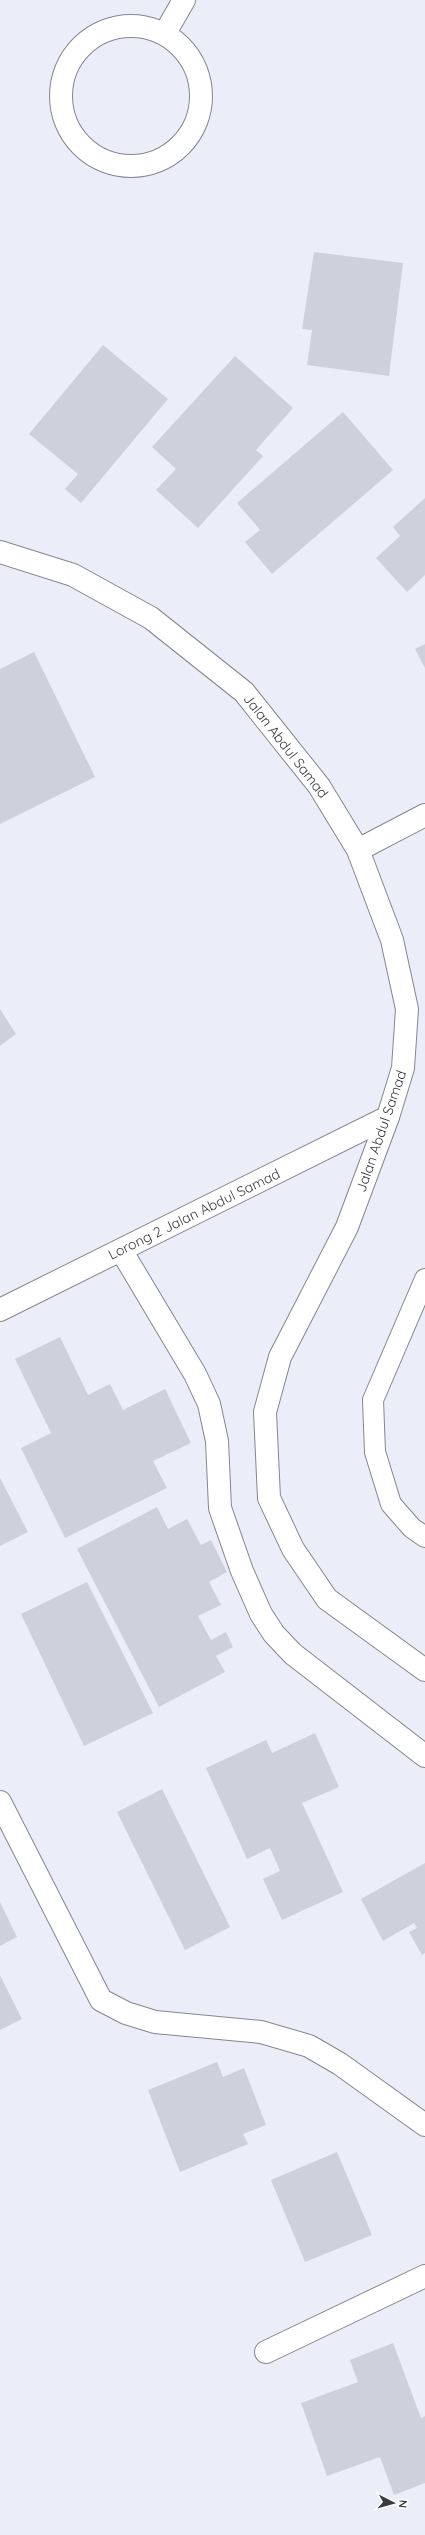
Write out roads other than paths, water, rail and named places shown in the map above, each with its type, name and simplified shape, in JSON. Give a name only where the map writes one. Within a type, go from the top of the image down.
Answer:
[{"type":"street","points":[[165,33],[184,0]]},
{"type":"street","points":[[119,25],[142,25],[165,33],[183,46],[196,66],[202,88],[201,110],[192,132],[178,150],[159,161],[136,167],[114,165],[92,155],[74,138],[64,117],[61,93],[65,70],[78,49],[96,34],[119,25]]},
{"type":"street","name":"Jalan Abdul Samad","points":[[0,552],[72,575],[151,618],[244,692],[319,786],[358,850],[392,940],[407,1009],[403,1068],[388,1117],[348,1227],[280,1356],[265,1412],[270,1498],[293,1549],[327,1599],[425,1670]]},
{"type":"street","points":[[358,850],[425,815]]},
{"type":"street","name":"Lorong 2 Jalan Abdul Samad","points":[[0,1310],[388,1117]]},
{"type":"street","points":[[122,1250],[195,1374],[209,1404],[216,1441],[220,1508],[242,1571],[261,1614],[274,1634],[293,1654],[425,1756]]},
{"type":"street","points":[[0,1802],[101,2000],[126,2013],[156,2022],[261,2032],[309,2046],[340,2064],[425,2125]]},
{"type":"street","points":[[266,2352],[425,2276]]},
{"type":"lane","points":[[425,1279],[373,1400],[374,1452],[391,1504],[412,1528],[425,1537]]}]
